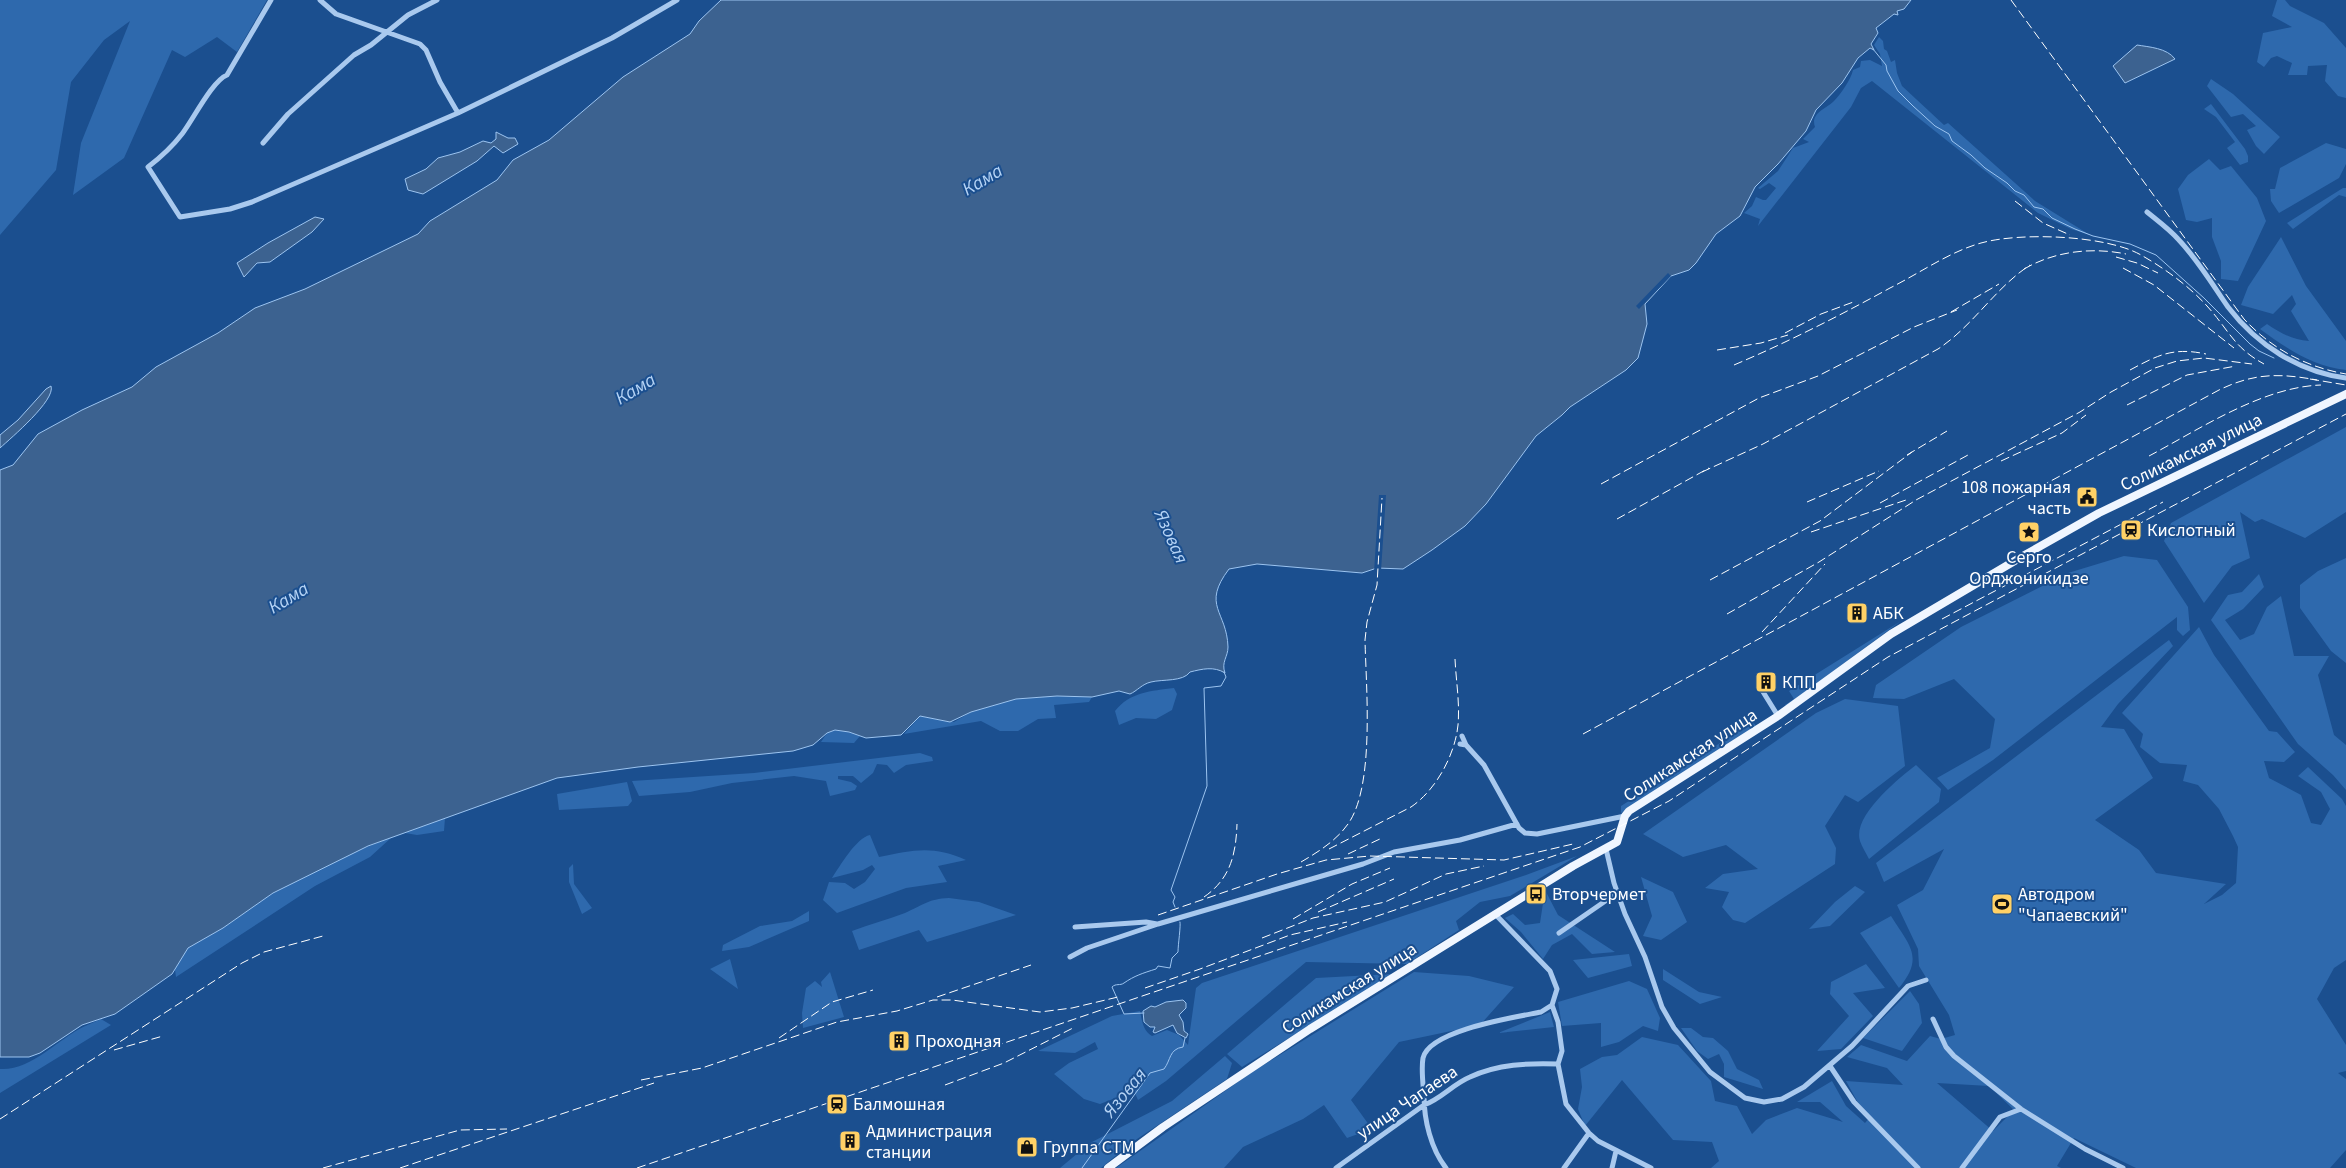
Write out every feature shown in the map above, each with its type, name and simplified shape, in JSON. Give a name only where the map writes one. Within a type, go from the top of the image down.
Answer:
[{"type":"main road","name":"Соликамская улица","points":[[1108,1168],[1206,1097],[1310,1029],[1573,866],[1617,842],[1620,837],[1624,816],[1629,811],[1778,716],[1898,630],[2057,536],[2189,468],[2346,394]]},
{"type":"street","points":[[271,0],[226,75],[220,78],[172,146],[148,167],[180,217],[230,209],[252,202],[362,156],[458,113],[612,38],[677,0]]},
{"type":"street","points":[[320,0],[336,14],[389,31],[420,44],[426,50],[440,82],[458,113]]},
{"type":"street","points":[[264,143],[288,114],[354,55],[389,31],[408,15],[437,0]]},
{"type":"street","points":[[2147,212],[2182,244],[2235,315],[2260,340],[2293,363],[2312,370],[2346,378]]},
{"type":"street","points":[[1760,687],[1778,716]]},
{"type":"street","points":[[1462,736],[1466,745],[1484,765],[1524,833],[1537,834],[1624,816]]},
{"type":"street","points":[[1460,744],[1466,745]]},
{"type":"street","points":[[1070,956],[1158,924],[1362,864],[1386,854],[1460,840],[1517,824]]},
{"type":"street","points":[[1606,849],[1618,893],[1645,957],[1662,1007],[1674,1028],[1710,1072],[1745,1098],[1764,1102],[1782,1099],[1804,1087],[1830,1066],[1908,986],[1926,980]]},
{"type":"street","points":[[1560,933],[1618,893]]},
{"type":"street","points":[[1495,914],[1550,971],[1557,989],[1552,1005],[1558,1022],[1562,1051],[1558,1064],[1566,1104],[1589,1133],[1616,1151],[1651,1168]]},
{"type":"street","points":[[1074,927],[1146,922],[1158,924]]},
{"type":"street","points":[[1446,1168],[1441,1162],[1428,1130],[1424,1105],[1423,1057],[1428,1048],[1437,1041],[1461,1031],[1541,1012],[1552,1005]]},
{"type":"street","points":[[1933,1019],[1946,1046],[1954,1056],[2021,1109],[2085,1148],[2123,1168]]},
{"type":"street","name":"улица Чапаева","points":[[1336,1168],[1424,1105],[1436,1101],[1468,1077],[1521,1063],[1558,1064]]},
{"type":"street","points":[[1830,1066],[1854,1102],[1918,1168]]},
{"type":"street","points":[[1962,1168],[2000,1117],[2021,1109]]},
{"type":"street","points":[[1564,1168],[1589,1133]]},
{"type":"street","points":[[1612,1168],[1616,1151]]},
{"type":"shaded area","points":[[0,0],[267,0],[237,52],[217,37],[185,57],[172,50],[124,158],[73,195],[81,143],[130,21],[104,40],[71,82],[56,170],[0,235]]},
{"type":"shaded area","points":[[2277,0],[2285,0],[2290,6],[2324,23],[2346,48],[2346,98],[2338,96],[2325,81],[2327,65],[2308,66],[2307,75],[2288,75],[2292,63],[2277,56],[2271,58],[2264,67],[2257,62],[2263,33],[2292,27],[2272,16]]},
{"type":"shaded area","points":[[1879,37],[1883,41],[1884,49],[1887,51],[1891,62],[1895,60],[1902,86],[1944,125],[1948,123],[2035,201],[2090,235],[2071,229],[2038,213],[1872,81],[1861,88],[1851,107],[1758,226],[1760,219],[1744,213],[1752,206],[1756,197],[1766,200],[1776,188],[1769,183],[1760,189],[1758,188],[1778,171],[1793,148],[1809,142],[1803,139],[1815,127],[1815,118],[1837,98],[1848,82],[1853,70],[1860,67],[1861,61],[1870,60],[1882,66],[1880,54],[1874,45]]},
{"type":"shaded area","points":[[2211,79],[2233,94],[2280,137],[2264,154],[2256,146],[2247,130],[2256,126],[2243,114],[2231,117],[2207,86]]},
{"type":"shaded area","points":[[2211,104],[2245,149],[2248,162],[2240,165],[2227,148],[2235,142],[2216,117],[2204,109]]},
{"type":"shaded area","points":[[2326,143],[2346,149],[2346,164],[2339,178],[2279,213],[2271,201],[2270,189],[2275,189],[2280,168]]},
{"type":"shaded area","points":[[2209,159],[2220,170],[2231,166],[2257,198],[2266,221],[2238,281],[2221,279],[2221,261],[2212,237],[2212,218],[2197,222],[2186,220],[2178,189],[2188,175]]},
{"type":"shaded area","points":[[2343,188],[2346,188],[2346,197],[2339,195],[2293,229],[2287,223]]},
{"type":"shaded area","points":[[2281,237],[2306,286],[2346,341],[2346,370],[2322,365],[2300,356],[2260,329],[2267,324],[2287,336],[2309,341],[2291,311],[2296,304],[2292,295],[2273,314],[2241,305],[2248,287]]},
{"type":"shaded area","points":[[2346,427],[2346,512],[2305,538],[2262,519],[2255,522],[2240,512],[2250,558],[2232,566],[2204,603],[2164,541],[2171,523]]},
{"type":"shaded area","points":[[2124,556],[2157,560],[2188,607],[2190,630],[2183,636],[2177,630],[2177,617],[1993,760],[1948,790],[1937,778],[1990,748],[1995,719],[1954,679],[1904,699],[1873,698],[1876,685],[1961,627],[2068,573]]},
{"type":"shaded area","points":[[2346,558],[2346,663],[2331,651],[2300,608],[2300,585],[2318,571]]},
{"type":"shaded area","points":[[2259,574],[2264,587],[2243,609],[2225,620],[2240,640],[2254,634],[2267,607],[2281,596],[2294,656],[2329,656],[2318,675],[2334,735],[2346,745],[2346,790],[2333,775],[2298,744],[2211,620],[2228,595],[2242,592]]},
{"type":"shaded area","points":[[1901,621],[1786,706],[1785,705],[1794,699],[1789,691]]},
{"type":"shaded area","points":[[2199,627],[2214,655],[2269,731],[2277,732],[2295,752],[2284,762],[2264,761],[2269,778],[2301,795],[2311,823],[2321,825],[2330,809],[2321,792],[2298,776],[2308,767],[2342,799],[2346,806],[2346,960],[2334,968],[2317,999],[2346,1045],[2346,1071],[2338,1073],[2346,1079],[2346,1150],[2330,1168],[2136,1168],[2074,1138],[2057,1166],[2061,1168],[1711,1168],[1719,1161],[1712,1142],[1673,1140],[1622,1080],[1585,1126],[1578,1109],[1582,1087],[1580,1069],[1602,1057],[1617,1055],[1642,1037],[1678,1045],[1711,1081],[1715,1101],[1737,1106],[1752,1134],[1766,1120],[1797,1108],[1843,1122],[1820,1102],[1797,1102],[1832,1081],[1846,1106],[1865,1123],[1870,1117],[1857,1101],[1846,1081],[1903,1085],[1887,1068],[1847,1057],[1861,1045],[1907,1061],[1930,1036],[1941,1039],[1955,1035],[1949,1015],[1919,966],[1918,949],[1897,905],[1923,890],[1944,849],[1884,882],[1876,863],[2169,640],[2173,646],[2118,704],[2101,727],[2124,729],[2153,778],[2095,820],[2139,850],[2156,873],[2226,884],[2204,904],[2222,895],[2236,883],[2238,847],[2219,809],[2198,785],[2183,781],[2187,765],[2160,763],[2140,747],[2143,734],[2122,713]],"holes":[[[1937,1083],[1989,1086],[2014,1110],[1993,1131]]]},
{"type":"shaded area","points":[[1174,688],[1177,694],[1172,710],[1156,719],[1136,718],[1119,725],[1115,711],[1127,700],[1134,696],[1157,690]]},
{"type":"shaded area","points":[[1057,696],[1092,697],[1089,702],[1054,705],[1056,718],[1038,719],[1018,731],[1000,731],[981,721],[904,734],[920,716],[954,722],[971,712],[1016,699]]},
{"type":"shaded area","points":[[1845,699],[1898,706],[1905,766],[1858,802],[1845,795],[1825,826],[1836,848],[1835,864],[1745,923],[1733,920],[1722,907],[1729,892],[1705,888],[1723,874],[1758,869],[1726,845],[1683,857],[1643,834],[1816,713]]},
{"type":"shaded area","points":[[1753,722],[1756,726],[1621,813],[1621,806]]},
{"type":"shaded area","points":[[843,730],[860,736],[854,743],[821,742],[827,733]]},
{"type":"shaded area","points":[[920,753],[932,757],[933,761],[906,765],[894,773],[887,765],[877,764],[873,773],[861,783],[853,776],[838,776],[838,779],[851,782],[857,786],[855,790],[830,796],[826,781],[794,776],[732,783],[690,792],[639,796],[632,781],[754,773]]},
{"type":"shaded area","points":[[1916,765],[1941,789],[1939,802],[1869,859],[1860,841],[1859,831],[1863,820],[1879,798]]},
{"type":"shaded area","points":[[627,782],[632,801],[628,806],[559,810],[557,794]]},
{"type":"shaded area","points":[[445,818],[444,831],[417,835],[405,833]]},
{"type":"shaded area","points":[[870,835],[879,857],[923,850],[943,852],[966,860],[938,866],[947,882],[906,888],[837,913],[823,900],[829,882],[845,883],[854,889],[865,882],[875,869],[872,865],[863,870],[832,878],[859,841]]},
{"type":"shaded area","points":[[392,837],[370,857],[315,886],[176,977],[175,970],[178,962],[188,948],[223,928],[273,893],[347,855]]},
{"type":"shaded area","points":[[1577,856],[1510,896],[1480,902],[1456,921],[1459,930],[1407,964],[1306,962],[1166,1081],[1138,1100],[1134,1091],[1100,1104],[1084,1099],[1054,1074],[1069,1063],[1098,1049],[1095,1042],[1075,1053],[1038,1051],[1112,1016],[1140,1011],[1143,1025],[1149,1034],[1152,1036],[1167,1030],[1179,1035],[1188,1045],[1196,988],[1202,983],[1526,875]]},
{"type":"shaded area","points":[[573,864],[574,884],[592,908],[582,914],[569,882],[569,868]]},
{"type":"shaded area","points":[[1641,877],[1673,892],[1687,922],[1661,940],[1643,936],[1652,916]]},
{"type":"shaded area","points":[[1855,886],[1865,892],[1830,926],[1809,929],[1835,902]]},
{"type":"shaded area","points":[[1545,890],[1558,915],[1615,952],[1592,954],[1572,934],[1552,945],[1543,959],[1521,932],[1505,918],[1513,914],[1525,925],[1540,923]]},
{"type":"shaded area","points":[[949,898],[979,902],[1016,915],[927,942],[919,930],[859,950],[852,931],[905,913],[931,901]]},
{"type":"shaded area","points":[[809,911],[809,921],[749,947],[722,951],[723,945],[760,926],[792,921]]},
{"type":"shaded area","points":[[1891,916],[1908,943],[1913,959],[1907,977],[1899,988],[1860,933]]},
{"type":"shaded area","points":[[1629,954],[1632,966],[1588,978],[1573,960]]},
{"type":"shaded area","points":[[730,959],[738,989],[710,969]]},
{"type":"shaded area","points":[[1866,964],[1885,988],[1853,993],[1873,1016],[1841,1049],[1817,1051],[1849,1016],[1830,994],[1831,982]]},
{"type":"shaded area","points":[[1663,969],[1699,992],[1722,997],[1700,1004],[1663,980]]},
{"type":"shaded area","points":[[830,972],[844,1017],[803,1028],[802,1013],[806,988],[815,981],[822,987],[821,982]]},
{"type":"shaded area","points":[[1414,972],[1469,976],[1514,987],[1480,1025],[1399,1042],[1351,1100],[1372,1129],[1347,1138],[1324,1105],[1303,1119],[1243,1147],[1224,1168],[1116,1168],[1252,1072]]},
{"type":"shaded area","points":[[1392,974],[1242,1067],[1227,1054],[1316,978]]},
{"type":"shaded area","points":[[1629,981],[1647,989],[1660,1018],[1658,1031],[1643,1026],[1619,1042],[1601,1047],[1601,1023],[1562,1026],[1558,1002]]},
{"type":"shaded area","points":[[1910,991],[1919,1004],[1922,1023],[1902,1051],[1863,1038]]},
{"type":"shaded area","points":[[1550,1012],[1554,1027],[1498,1033]]},
{"type":"shaded area","points":[[101,1019],[111,1025],[0,1093],[0,1069],[22,1065],[33,1060],[73,1033]]},
{"type":"shaded area","points":[[1681,1028],[1691,1028],[1703,1037],[1713,1038],[1728,1051],[1737,1069],[1759,1080],[1763,1089],[1724,1077],[1724,1064],[1719,1054],[1708,1059],[1697,1051]]},
{"type":"shaded area","points":[[1225,1056],[1232,1063],[1227,1079],[1131,1143],[1101,1168],[1060,1168],[1090,1143],[1172,1101]]},
{"type":"water","name":"Кама","points":[[721,0],[1911,0],[1904,9],[1897,11],[1898,15],[1894,14],[1876,28],[1878,33],[1871,44],[1874,50],[1870,48],[1858,58],[1842,83],[1816,110],[1806,131],[1778,164],[1755,187],[1740,216],[1716,234],[1689,270],[1671,276],[1645,304],[1647,324],[1638,358],[1626,370],[1570,407],[1536,436],[1486,504],[1465,526],[1403,569],[1377,568],[1362,573],[1257,564],[1229,569],[1221,581],[1216,600],[1227,635],[1228,651],[1224,663],[1225,673],[1212,669],[1203,669],[1190,672],[1178,679],[1148,683],[1130,694],[1119,691],[1092,697],[1057,696],[1016,699],[971,712],[950,722],[920,716],[901,735],[866,738],[849,732],[835,730],[827,733],[813,745],[793,751],[638,767],[557,778],[368,846],[273,893],[223,928],[188,948],[172,974],[115,1014],[82,1025],[40,1053],[29,1057],[0,1057],[0,470],[13,465],[38,434],[82,410],[132,387],[156,367],[218,333],[255,308],[305,289],[418,234],[430,221],[497,180],[513,160],[549,140],[623,77],[690,34],[699,21]]},
{"type":"water","points":[[2137,45],[2163,50],[2175,59],[2125,83],[2113,66]]},
{"type":"water","points":[[496,132],[508,138],[515,138],[518,144],[503,153],[494,146],[477,161],[423,194],[408,190],[405,179],[426,169],[438,158],[460,152],[483,141],[491,143],[496,139]]},
{"type":"water","points":[[315,217],[324,219],[312,232],[270,262],[257,263],[244,277],[237,263]]},
{"type":"water","points":[[51,386],[51,392],[40,409],[0,448],[0,435],[18,420]]},
{"type":"water","points":[[1183,1000],[1186,1003],[1186,1008],[1179,1015],[1183,1022],[1184,1031],[1188,1034],[1186,1038],[1177,1033],[1173,1025],[1155,1033],[1153,1032],[1155,1027],[1150,1027],[1144,1022],[1143,1011],[1151,1006],[1155,1007],[1166,1002]]},
{"type":"pier","points":[[1668,273],[1671,276],[1639,309],[1636,306]]},
{"type":"pier","points":[[1379,495],[1386,495],[1381,571],[1374,572]]},
{"type":"waterway","points":[[1873,49],[1886,65],[1887,71],[1898,91],[1913,106],[1935,126],[1949,134],[1952,141],[1985,168],[2015,191],[2024,195],[2034,207],[2043,209],[2052,218],[2075,229],[2093,236],[2130,244],[2156,255],[2204,298],[2250,344],[2259,351],[2274,358]]},
{"type":"waterway","name":"Язовая","points":[[1175,907],[1173,902],[1175,897],[1171,890],[1207,786],[1204,688],[1221,686],[1226,677],[1224,672]]},
{"type":"waterway","name":"Язовая","points":[[1144,1013],[1124,1014],[1112,987],[1156,969],[1158,966],[1170,968],[1172,958],[1178,952],[1180,922]]},
{"type":"waterway","name":"Язовая","points":[[1082,1168],[1150,1073],[1164,1069],[1173,1052],[1183,1047],[1185,1038]]},
{"type":"railway","points":[[2011,0],[2244,319],[2266,339],[2290,355],[2317,367],[2346,374]]},
{"type":"railway","points":[[2015,201],[2043,223],[2070,235]]},
{"type":"railway","points":[[1734,365],[1832,319],[1935,263],[1969,247],[1981,243],[2018,237],[2062,237],[2107,243],[2126,248],[2141,255],[2192,291],[2207,306],[2238,345],[2264,364]]},
{"type":"railway","points":[[2024,269],[2048,258],[2074,252],[2100,251],[2126,254]]},
{"type":"railway","points":[[2116,257],[2137,263],[2158,273]]},
{"type":"railway","points":[[1702,472],[1763,444],[1938,349],[1951,340],[2017,274],[2030,265]]},
{"type":"railway","points":[[2123,268],[2154,285],[2234,348]]},
{"type":"railway","points":[[1951,312],[1999,284]]},
{"type":"railway","points":[[1785,333],[1821,314],[1856,301]]},
{"type":"railway","points":[[1601,484],[1759,398],[1818,376],[1914,327],[1957,310]]},
{"type":"railway","points":[[1717,350],[1761,343],[1788,335]]},
{"type":"railway","points":[[2130,370],[2158,356],[2175,352],[2184,351],[2206,354]]},
{"type":"railway","points":[[1727,614],[1819,562],[1916,500],[2080,412],[2111,392],[2155,368],[2177,361],[2204,358],[2252,364]]},
{"type":"railway","points":[[2127,405],[2187,375],[2236,366]]},
{"type":"railway","points":[[1583,734],[2219,390],[2244,380],[2267,376],[2291,376],[2317,380]]},
{"type":"railway","points":[[2310,379],[2346,385]]},
{"type":"railway","points":[[2149,456],[2210,422],[2254,401],[2276,393],[2321,385]]},
{"type":"railway","points":[[637,1168],[1580,847],[1669,801],[1888,657],[2346,414]]},
{"type":"railway","points":[[2001,461],[2062,433],[2086,415]]},
{"type":"railway","points":[[1907,455],[1947,431]]},
{"type":"railway","points":[[1710,580],[1820,521],[1912,452]]},
{"type":"railway","points":[[1880,503],[1968,455]]},
{"type":"railway","points":[[1617,519],[1709,468]]},
{"type":"railway","points":[[1807,502],[1879,471]]},
{"type":"railway","points":[[1301,862],[1326,846],[1348,824],[1357,807],[1362,786],[1366,761],[1367,735],[1365,640],[1367,622],[1377,585],[1382,498]]},
{"type":"railway","points":[[1811,532],[1906,500]]},
{"type":"railway","points":[[1942,619],[2163,502]]},
{"type":"railway","points":[[1762,632],[1825,564]]},
{"type":"railway","points":[[1329,849],[1411,807],[1420,800],[1443,771],[1453,748],[1458,725],[1455,659]]},
{"type":"railway","points":[[1204,897],[1213,890],[1226,874],[1233,856],[1237,824]]},
{"type":"railway","points":[[1348,854],[1382,838]]},
{"type":"railway","points":[[1158,915],[1277,874],[1326,860],[1370,856],[1504,860],[1573,844]]},
{"type":"railway","points":[[1262,938],[1313,918],[1385,902],[1446,874],[1484,866]]},
{"type":"railway","points":[[1293,919],[1352,884],[1390,868]]},
{"type":"railway","points":[[1318,912],[1394,879]]},
{"type":"railway","points":[[1145,988],[1290,935],[1347,922]]},
{"type":"railway","points":[[0,1119],[242,963],[264,952],[323,936]]},
{"type":"railway","points":[[937,997],[1031,965]]},
{"type":"railway","points":[[779,1038],[832,1002],[873,990]]},
{"type":"railway","points":[[641,1080],[702,1068],[837,1022],[897,1011],[933,1000],[952,1000],[1040,1012],[1072,1008],[1118,997]]},
{"type":"railway","points":[[945,1085],[1004,1063],[1073,1028]]},
{"type":"railway","points":[[114,1050],[163,1036]]},
{"type":"railway","points":[[400,1168],[654,1083]]},
{"type":"railway","points":[[323,1168],[460,1130],[507,1129]]},
{"type":"place","name":"108 пожарная часть","points":[[2087,497]]},
{"type":"place","name":"Кислотный","points":[[2131,530]]},
{"type":"place","name":"Серго Орджоникидзе","points":[[2029,532]]},
{"type":"place","name":"АБК","points":[[1857,613]]},
{"type":"place","name":"КПП","points":[[1766,682]]},
{"type":"place","name":"Вторчермет","points":[[1536,894]]},
{"type":"place","name":"Автодром \"Чапаевский\"","points":[[2002,904]]},
{"type":"place","name":"Проходная","points":[[899,1041]]},
{"type":"place","name":"Балмошная","points":[[837,1104]]},
{"type":"place","name":"Администрация станции","points":[[850,1141]]},
{"type":"place","name":"Группа СТМ","points":[[1027,1147]]}]
